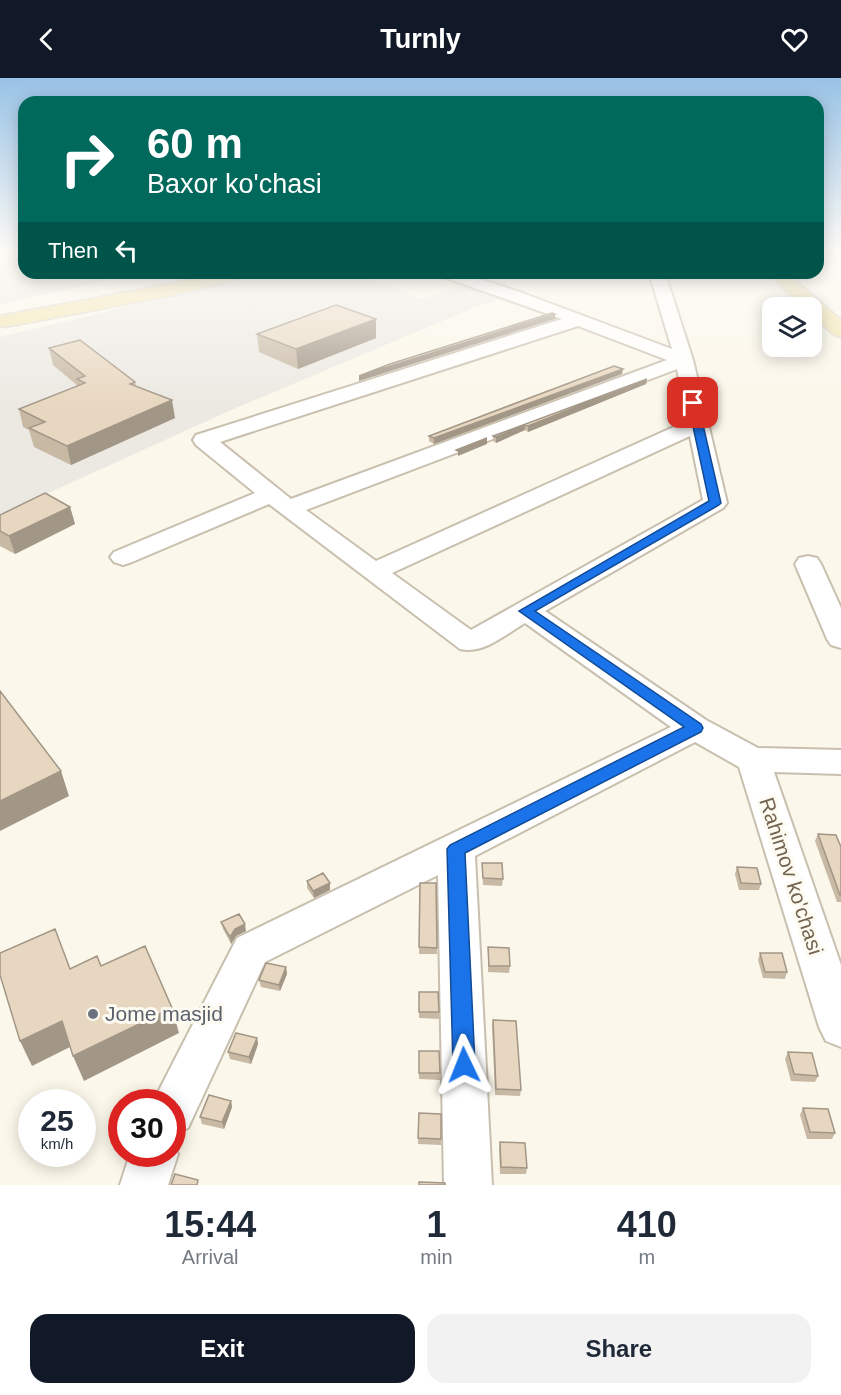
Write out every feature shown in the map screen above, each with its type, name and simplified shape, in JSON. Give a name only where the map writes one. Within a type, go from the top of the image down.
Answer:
[{"type":"main road","points":[[1,317],[48,302]]},
{"type":"main road","points":[[43,303],[49,302]]},
{"type":"main road","points":[[1,317],[73,302]]},
{"type":"main road","points":[[1,317],[96,302]]},
{"type":"main road","points":[[809,302],[841,331]]},
{"type":"main road","points":[[822,325],[841,343]]},
{"type":"street","points":[[526,302],[684,360]]},
{"type":"street","points":[[578,320],[204,440],[279,502],[470,643],[715,503],[684,360],[666,302]]},
{"type":"street","points":[[123,556],[684,360]]},
{"type":"street","points":[[372,572],[698,424]]},
{"type":"street","points":[[808,564],[841,639]]},
{"type":"street","points":[[526,611],[695,728],[753,760],[841,762]]},
{"type":"street","points":[[183,1089],[251,950],[695,728]]},
{"type":"street","name":"Rahimov ko'chasi","points":[[753,760],[841,1027]]},
{"type":"street","points":[[456,849],[468,1185]]},
{"type":"street","points":[[144,1185],[150,1167]]},
{"type":"shaded area","points":[[0,302],[14,302],[0,305]]},
{"type":"shaded area","points":[[147,302],[492,302],[229,411],[0,515],[0,337]]},
{"type":"building","points":[[336,305],[376,319],[296,349],[257,334]]},
{"type":"building","points":[[552,313],[555,314],[359,376],[390,364]]},
{"type":"building","points":[[80,340],[135,382],[130,384],[172,400],[67,446],[29,428],[45,422],[19,409],[85,383],[77,379],[85,376],[49,348]]},
{"type":"building","points":[[614,366],[623,369],[434,438],[429,436]]},
{"type":"building","points":[[647,379],[528,426],[493,436]]},
{"type":"building","points":[[487,438],[458,451],[456,450]]},
{"type":"building","points":[[45,493],[70,507],[9,536],[0,531],[0,515]]},
{"type":"building","points":[[0,691],[61,771],[0,801]]},
{"type":"building","points":[[818,834],[836,835],[841,847],[841,895],[840,895]]},
{"type":"building","points":[[482,863],[502,863],[503,879],[483,878]]},
{"type":"building","points":[[737,867],[757,868],[761,884],[741,883]]},
{"type":"building","points":[[323,873],[330,883],[313,891],[307,881]]},
{"type":"building","points":[[420,883],[436,883],[437,948],[419,947]]},
{"type":"building","points":[[239,914],[245,924],[235,929],[230,937],[221,922]]},
{"type":"building","name":"Jome masjid","points":[[55,929],[70,969],[97,956],[101,966],[145,946],[172,1008],[73,1056],[62,1021],[20,1041],[0,975],[0,953]]},
{"type":"building","points":[[488,947],[509,948],[510,966],[489,966]]},
{"type":"building","points":[[760,953],[782,953],[787,972],[765,972]]},
{"type":"building","points":[[266,963],[286,967],[279,985],[259,980]]},
{"type":"building","points":[[419,992],[438,992],[439,1012],[419,1012]]},
{"type":"building","points":[[493,1020],[516,1021],[521,1090],[496,1089]]},
{"type":"building","points":[[236,1033],[257,1038],[249,1057],[228,1052]]},
{"type":"building","points":[[419,1051],[439,1051],[440,1073],[419,1073]]},
{"type":"building","points":[[788,1052],[812,1053],[818,1076],[794,1074]]},
{"type":"building","points":[[209,1095],[231,1101],[222,1122],[200,1117]]},
{"type":"building","points":[[803,1108],[828,1109],[835,1133],[810,1132]]},
{"type":"building","points":[[419,1113],[441,1114],[441,1139],[418,1138]]},
{"type":"building","points":[[500,1142],[525,1143],[527,1168],[501,1167]]},
{"type":"building","points":[[175,1174],[198,1180],[197,1185],[171,1185]]},
{"type":"building","points":[[419,1182],[445,1183],[445,1185],[419,1185]]},
{"type":"place","name":"Jome masjid","points":[[93,1014]]},
{"type":"route","points":[[464,1065],[456,849],[695,728],[526,611],[715,503],[693,403]]}]
